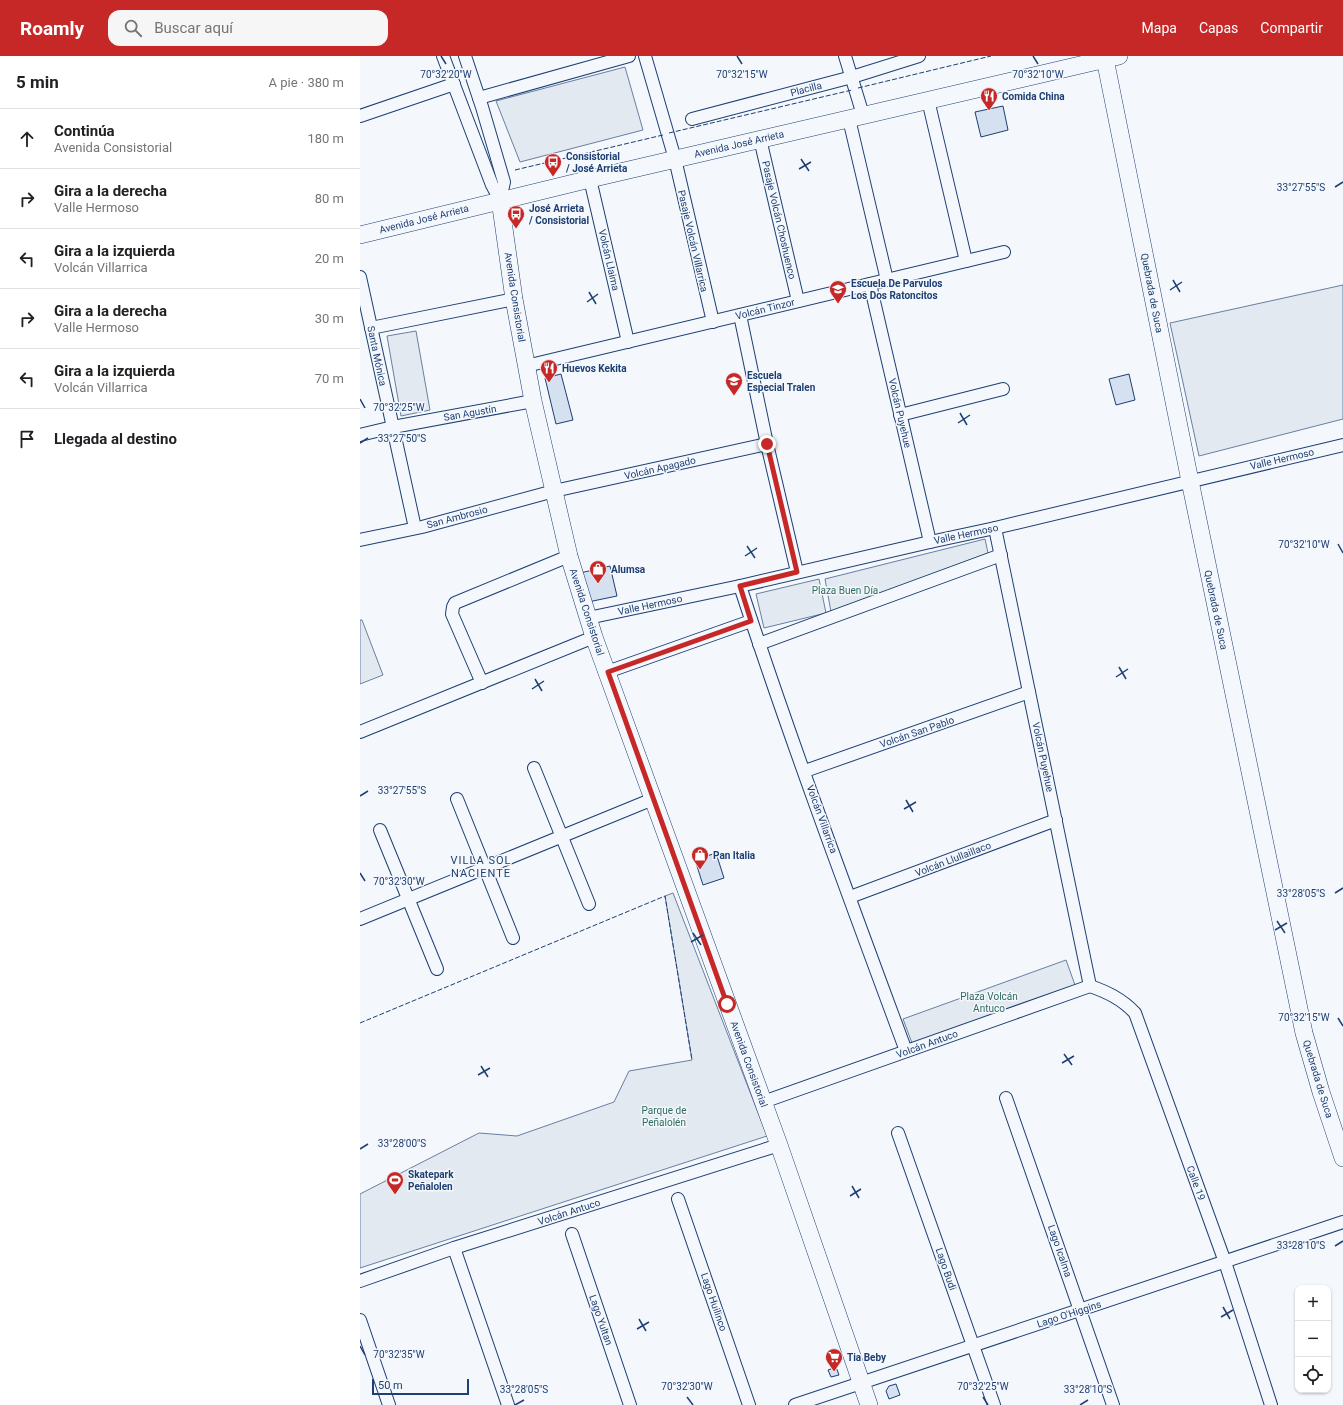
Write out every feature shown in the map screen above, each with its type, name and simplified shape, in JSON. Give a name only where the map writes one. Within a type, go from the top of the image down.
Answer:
[{"type":"street","name":"Avenida Consistorial","points":[[443,56],[492,185],[500,200],[514,299],[533,401],[569,556],[588,618],[779,1145],[869,1405]]},
{"type":"street","points":[[465,56],[504,182],[500,200]]},
{"type":"street","points":[[479,98],[630,56]]},
{"type":"street","name":"Pasaje Volcán Villarrica","points":[[645,56],[675,159],[713,322]]},
{"type":"street","points":[[845,56],[852,76],[856,117],[887,280]]},
{"type":"street","name":"Placilla","points":[[692,119],[852,76],[919,56]]},
{"type":"street","name":"Avenida José Arrieta","points":[[360,235],[500,200],[1110,57]]},
{"type":"street","name":"Quebrada de Suca","points":[[1110,57],[1190,481],[1304,1033],[1321,1092],[1343,1158]]},
{"type":"street","points":[[360,116],[454,84]]},
{"type":"street","points":[[928,100],[966,261]]},
{"type":"street","name":"Pasaje Volcán Choshuenco","points":[[760,139],[798,302]]},
{"type":"street","name":"Volcán Llaima","points":[[590,179],[628,342]]},
{"type":"street","name":"Volcán Tinzor","points":[[526,366],[1004,252]]},
{"type":"street","name":"Santa Mónica","points":[[360,277],[414,528]]},
{"type":"street","name":"Volcán Puyehue","points":[[870,284],[930,542]]},
{"type":"street","points":[[371,328],[514,299]]},
{"type":"street","points":[[740,315],[767,444],[797,572]]},
{"type":"street","points":[[900,415],[1003,389]]},
{"type":"street","name":"San Agustín","points":[[360,436],[392,427],[533,401]]},
{"type":"street","name":"Volcán Apagado","points":[[554,492],[767,444]]},
{"type":"street","name":"Valle Hermoso","points":[[588,618],[740,586],[996,528],[1343,445]]},
{"type":"street","name":"San Ambrosio","points":[[360,540],[414,528],[554,492]]},
{"type":"street","name":"Volcán Puyehue","points":[[996,528],[1090,986]]},
{"type":"street","points":[[759,644],[1001,555]]},
{"type":"street","points":[[482,683],[452,614],[455,603],[569,556]]},
{"type":"street","name":"Volcán Villarrica","points":[[740,586],[804,771],[906,1051]]},
{"type":"street","points":[[608,672],[751,621]]},
{"type":"street","points":[[360,732],[594,637]]},
{"type":"street","name":"Volcán San Pablo","points":[[804,771],[1030,692]]},
{"type":"street","points":[[534,768],[589,904]]},
{"type":"street","points":[[457,799],[513,938]]},
{"type":"street","points":[[360,919],[653,799]]},
{"type":"street","name":"Volcán Llullaillaco","points":[[850,898],[1056,820]]},
{"type":"street","points":[[380,830],[437,969]]},
{"type":"street","name":"Volcán Antuco","points":[[763,1102],[1090,986]]},
{"type":"street","name":"Calle 19","points":[[1090,986],[1109,993],[1122,1001],[1134,1013],[1225,1262],[1271,1405]]},
{"type":"street","name":"Lago Icalma","points":[[1006,1098],[1114,1405]]},
{"type":"street","name":"Lago Budi","points":[[898,1133],[994,1405]]},
{"type":"street","name":"Volcán Antuco","points":[[360,1281],[454,1248],[779,1145]]},
{"type":"street","name":"Lago Huilinco","points":[[678,1199],[749,1405]]},
{"type":"street","name":"Lago O'Higgins","points":[[795,1405],[1343,1222]]},
{"type":"street","name":"Lago Yultan","points":[[572,1234],[630,1405]]},
{"type":"street","points":[[454,1248],[508,1405]]},
{"type":"street","points":[[360,1320],[389,1405]]},
{"type":"green space","points":[[625,67],[643,130],[520,162],[496,101]]},
{"type":"green space","points":[[1343,285],[1343,419],[1199,456],[1170,323]]},
{"type":"green space","points":[[416,331],[430,410],[401,416],[387,336]]},
{"type":"green space","name":"Plaza Buen Día","points":[[985,539],[988,553],[831,612],[825,579]]},
{"type":"green space","points":[[819,579],[826,613],[764,628],[756,594]]},
{"type":"green space","points":[[360,620],[362,620],[383,675],[360,684]]},
{"type":"green space","name":"Parque de Peñalolén","points":[[673,893],[767,1136],[360,1268],[360,1194],[479,1133],[517,1136],[614,1102],[629,1071],[692,1060],[665,896]]},
{"type":"green space","name":"Plaza Volcán Antuco","points":[[1066,960],[1075,985],[912,1043],[903,1019]]},
{"type":"building","points":[[1003,106],[1008,130],[981,137],[975,112]]},
{"type":"building","points":[[561,374],[573,420],[556,424],[545,378]]},
{"type":"building","points":[[1129,374],[1135,400],[1116,405],[1109,379]]},
{"type":"building","name":"Alumsa","points":[[610,566],[617,596],[588,602],[580,573]]},
{"type":"building","points":[[716,853],[724,878],[703,885],[695,860]]},
{"type":"building","name":"Tia Beby","points":[[836,1367],[839,1375],[831,1377],[828,1370]]},
{"type":"building","points":[[896,1384],[900,1395],[889,1399],[886,1391],[889,1386]]},
{"type":"fence","points":[[858,88],[991,56]]},
{"type":"fence","points":[[669,133],[852,90]]},
{"type":"fence","points":[[515,170],[663,135]]},
{"type":"fence","points":[[360,1023],[665,896],[692,1060]]},
{"type":"place","name":"Comida China","points":[[989,111]]},
{"type":"place","name":"Consistorial / José Arrieta","points":[[553,177]]},
{"type":"place","name":"José Arrieta / Consistorial","points":[[516,229]]},
{"type":"place","name":"Escuela De Parvulos Los Dos Ratoncitos","points":[[838,304]]},
{"type":"place","name":"Huevos Kekita","points":[[549,383]]},
{"type":"place","name":"Escuela Especial Tralen","points":[[734,396]]},
{"type":"place","name":"Alumsa","points":[[598,584]]},
{"type":"place","name":"Pan Italia","points":[[700,870]]},
{"type":"place","name":"Skatepark Peñalolen","points":[[395,1195]]},
{"type":"place","name":"Tia Beby","points":[[834,1372]]},
{"type":"district","name":"VILLA SOL NACIENTE","points":[[481,866]]},
{"type":"route","points":[[727,1004],[608,672],[751,621],[740,586],[797,572],[767,444]]}]
